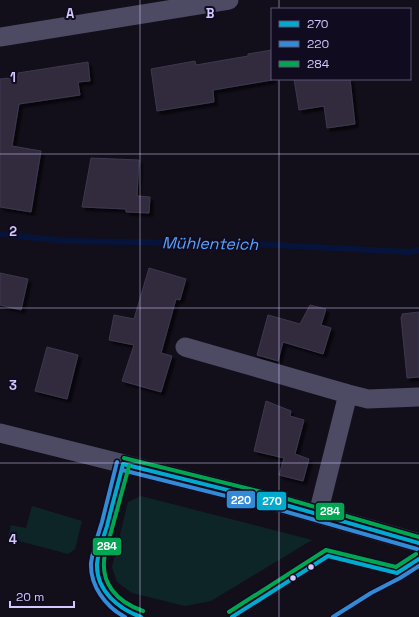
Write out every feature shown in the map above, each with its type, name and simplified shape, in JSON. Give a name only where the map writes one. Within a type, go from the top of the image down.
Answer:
[{"type":"street","points":[[0,37],[230,0]]},
{"type":"street","points":[[185,347],[368,399],[419,397]]},
{"type":"street","points":[[318,514],[348,394]]},
{"type":"street","points":[[0,434],[318,514],[419,543]]},
{"type":"green space","points":[[141,496],[312,540],[211,601],[185,606],[132,593],[117,582],[112,567],[128,502]]},
{"type":"green space","points":[[32,506],[82,521],[75,549],[68,554],[8,538],[11,525],[26,528]]},
{"type":"building","points":[[271,50],[272,80],[213,90],[214,102],[157,111],[151,69],[195,61],[196,65],[248,56],[248,54]]},
{"type":"building","points":[[88,62],[90,81],[78,82],[80,95],[19,104],[12,146],[41,151],[31,212],[0,207],[0,79],[18,77],[18,73]]},
{"type":"building","points":[[294,80],[350,80],[355,124],[327,128],[324,106],[299,110]]},
{"type":"building","points":[[91,158],[139,160],[137,196],[150,197],[149,213],[126,212],[126,209],[82,207]]},
{"type":"building","points":[[149,268],[186,279],[180,300],[176,299],[161,353],[172,356],[161,392],[122,381],[134,345],[109,340],[114,315],[134,319]]},
{"type":"building","points":[[0,273],[28,279],[21,310],[0,305]]},
{"type":"building","points":[[310,305],[326,309],[321,325],[331,328],[323,354],[283,342],[278,361],[257,355],[268,315],[300,324]]},
{"type":"building","points":[[419,312],[419,377],[407,378],[401,317],[402,314]]},
{"type":"building","points":[[47,347],[78,355],[67,399],[35,391]]},
{"type":"building","points":[[266,401],[291,411],[290,416],[304,420],[295,454],[309,459],[303,481],[279,475],[284,458],[254,451]]},
{"type":"waterway","name":"Mühlenteich","points":[[0,234],[65,241],[255,244],[410,252],[419,250]]},
{"type":"transit line","name":"284","points":[[124,458],[270,494],[419,537]]},
{"type":"transit line","name":"220","points":[[117,462],[93,553],[91,572],[100,595],[112,608],[125,617]]},
{"type":"transit line","name":"270","points":[[123,464],[268,500],[419,543]]},
{"type":"transit line","name":"270","points":[[123,464],[98,554],[98,574],[100,583],[110,598],[133,614],[141,617]]},
{"type":"transit line","name":"284","points":[[129,466],[105,554],[104,564],[105,574],[112,590],[125,602],[143,611]]},
{"type":"transit line","name":"220","points":[[122,470],[266,506],[417,549]]},
{"type":"transit line","name":"284","points":[[229,612],[326,550],[396,567],[416,554]]},
{"type":"transit line","name":"270","points":[[232,617],[328,556],[397,573],[419,559]]},
{"type":"transit line","name":"220","points":[[333,617],[371,593],[419,566]]}]
